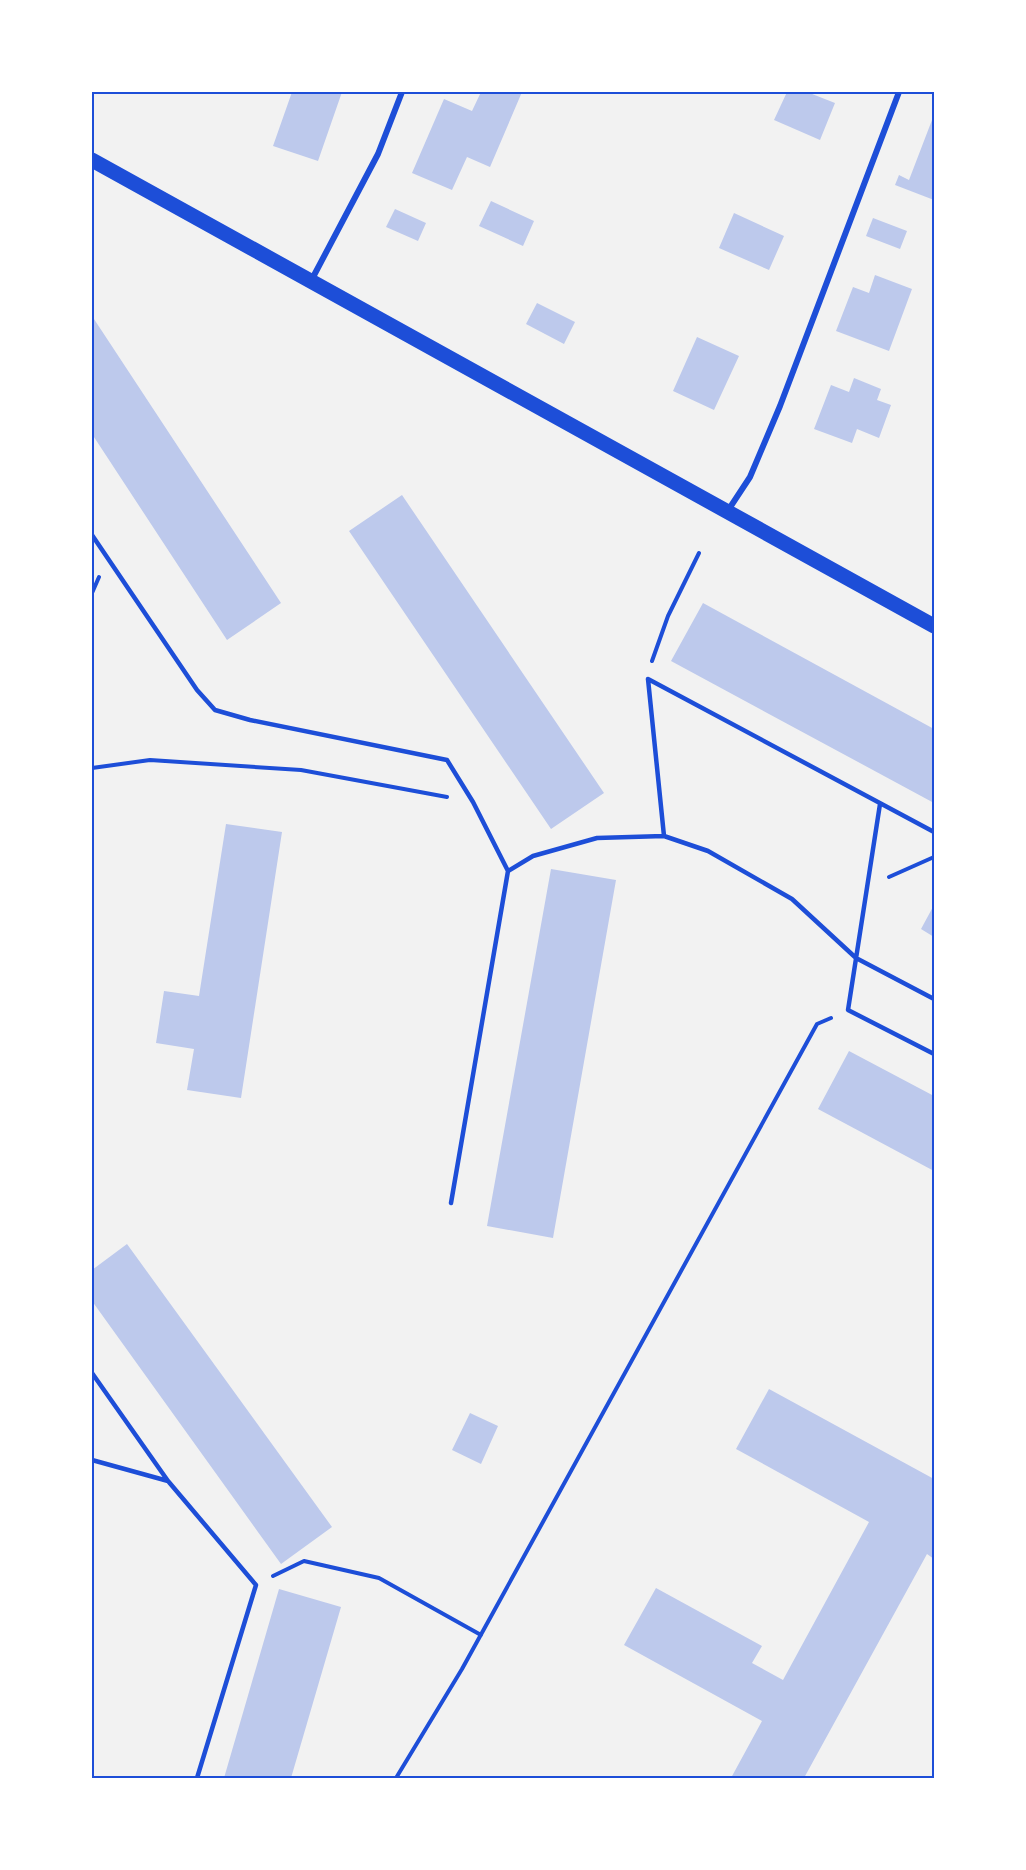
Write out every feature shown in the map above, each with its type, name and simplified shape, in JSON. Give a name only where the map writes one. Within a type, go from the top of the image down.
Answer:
[{"type":"main road","points":[[92,160],[934,626]]},
{"type":"street","points":[[310,282],[378,154],[402,92]]},
{"type":"street","points":[[727,512],[750,477],[780,406],[899,92]]},
{"type":"lane","points":[[92,535],[197,690],[215,710],[250,720],[447,760],[473,802],[508,871],[451,1203]]},
{"type":"lane","points":[[648,680],[934,832]]},
{"type":"lane","points":[[648,680],[664,836]]},
{"type":"lane","points":[[880,804],[848,1010],[934,1054]]},
{"type":"lane","points":[[508,871],[533,856],[597,838],[664,836],[708,851],[792,899],[856,958],[934,999]]},
{"type":"lane","points":[[92,1372],[168,1481],[256,1585],[197,1779]]},
{"type":"lane","points":[[92,1460],[168,1481]]},
{"type":"path","points":[[648,680],[656,647],[699,553]]},
{"type":"path","points":[[92,768],[150,760],[301,770],[473,802]]},
{"type":"path","points":[[866,888],[934,857]]},
{"type":"path","points":[[396,1779],[481,1635],[817,1024],[848,1010]]},
{"type":"path","points":[[256,1585],[304,1560],[379,1578],[481,1635]]},
{"type":"building","points":[[292,92],[342,92],[318,161],[273,146]]},
{"type":"building","points":[[481,92],[522,92],[490,167],[467,157],[452,190],[412,173],[444,99],[472,111]]},
{"type":"building","points":[[787,92],[807,92],[835,103],[820,140],[774,120]]},
{"type":"building","points":[[932,120],[934,121],[934,200],[895,185],[899,175],[909,180]]},
{"type":"building","points":[[491,201],[534,221],[523,246],[479,226]]},
{"type":"building","points":[[395,209],[426,223],[418,241],[386,227]]},
{"type":"building","points":[[734,213],[784,236],[769,270],[719,248]]},
{"type":"building","points":[[873,218],[907,231],[900,249],[866,236]]},
{"type":"building","points":[[875,275],[912,289],[889,351],[836,331],[853,287],[869,293]]},
{"type":"building","points":[[537,303],[575,322],[564,344],[526,324]]},
{"type":"building","points":[[92,316],[281,603],[227,640],[92,434]]},
{"type":"building","points":[[697,337],[739,356],[714,410],[673,391]]},
{"type":"building","points":[[854,378],[881,389],[877,400],[891,405],[879,438],[857,429],[852,443],[814,429],[831,385],[849,392]]},
{"type":"building","points":[[402,495],[604,793],[551,829],[349,531]]},
{"type":"building","points":[[703,603],[934,729],[934,803],[671,661]]},
{"type":"building","points":[[226,824],[282,832],[241,1098],[187,1090],[194,1049],[156,1043],[164,991],[199,996]]},
{"type":"building","points":[[551,869],[616,880],[553,1238],[487,1226]]},
{"type":"building","points":[[934,905],[934,937],[921,929]]},
{"type":"building","points":[[849,1051],[934,1096],[934,1171],[818,1109]]},
{"type":"building","points":[[127,1244],[332,1527],[281,1564],[92,1301],[92,1270]]},
{"type":"building","points":[[769,1389],[934,1479],[934,1559],[927,1554],[804,1778],[731,1778],[762,1721],[624,1645],[656,1588],[762,1646],[752,1663],[783,1680],[869,1522],[736,1449]]},
{"type":"building","points":[[470,1413],[498,1426],[481,1464],[452,1450]]},
{"type":"building","points":[[279,1589],[341,1607],[291,1778],[224,1778]]}]
